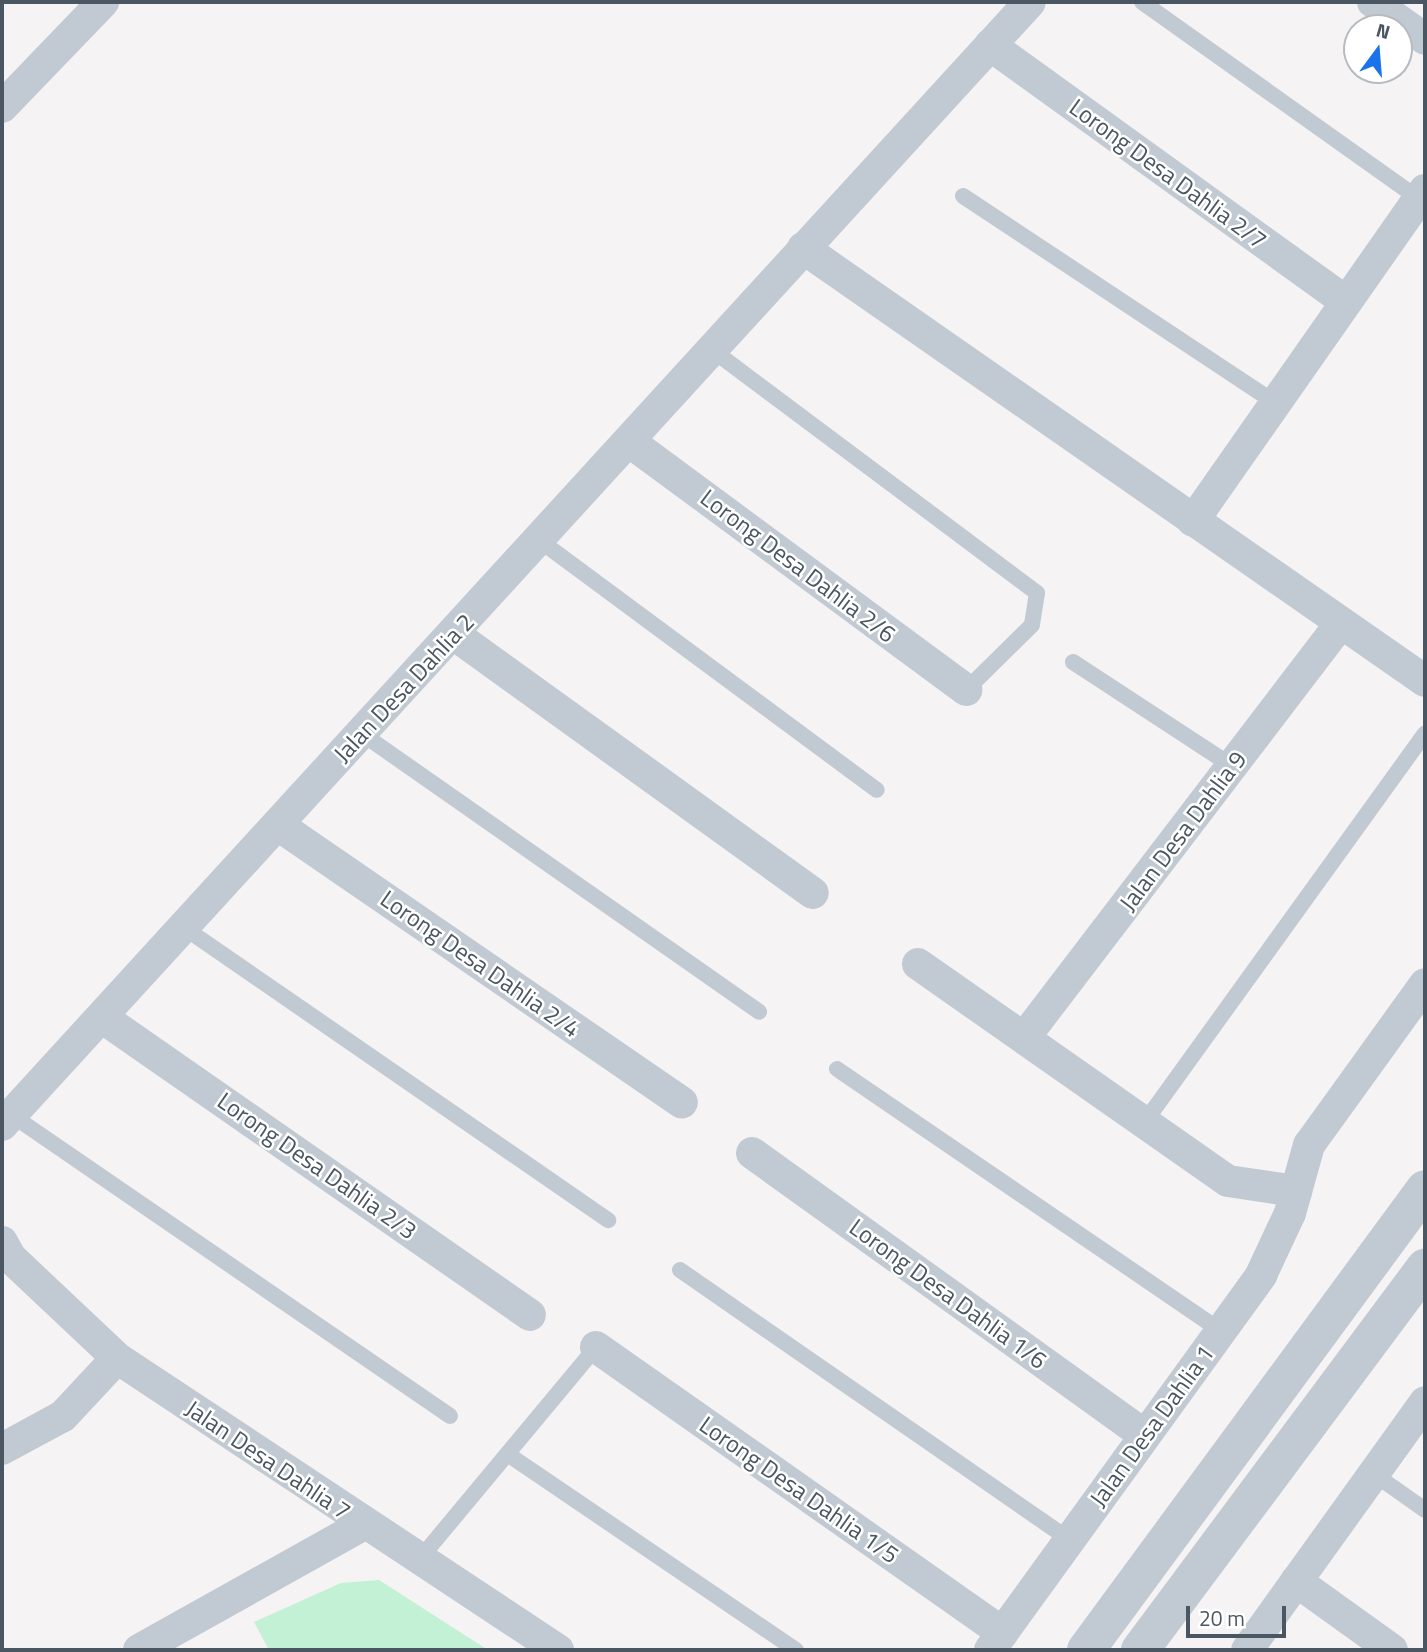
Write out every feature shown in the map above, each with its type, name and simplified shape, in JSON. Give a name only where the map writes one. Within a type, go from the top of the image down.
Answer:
[{"type":"street","points":[[2,107],[103,2]]},
{"type":"street","name":"Jalan Desa Dahlia 2","points":[[7,1120],[186,929],[361,733],[455,635],[711,349],[1030,2]]},
{"type":"street","points":[[1373,2],[1425,39]]},
{"type":"street","name":"Lorong Desa Dahlia 2/7","points":[[990,46],[1346,302]]},
{"type":"street","points":[[1193,521],[1422,195]]},
{"type":"street","points":[[803,248],[1425,681]]},
{"type":"street","name":"Lorong Desa Dahlia 2/6","points":[[630,442],[966,690]]},
{"type":"street","name":"Jalan Desa Dahlia 9","points":[[1024,1038],[1341,623]]},
{"type":"street","points":[[455,635],[813,893]]},
{"type":"street","name":"Lorong Desa Dahlia 2/4","points":[[278,825],[682,1103]]},
{"type":"street","points":[[918,964],[1228,1181],[1296,1191]]},
{"type":"street","name":"Jalan Desa Dahlia 1","points":[[996,1641],[1261,1275],[1296,1191],[1310,1144],[1425,984]]},
{"type":"street","name":"Lorong Desa Dahlia 2/3","points":[[103,1018],[530,1315]]},
{"type":"street","name":"Lorong Desa Dahlia 1/6","points":[[751,1153],[1145,1435]]},
{"type":"street","points":[[1086,1650],[1425,1189]]},
{"type":"street","name":"Jalan Desa Dahlia 7","points":[[2,1242],[11,1258],[117,1358],[363,1525],[558,1650]]},
{"type":"street","points":[[1140,1650],[1425,1266]]},
{"type":"street","name":"Lorong Desa Dahlia 1/5","points":[[596,1347],[996,1641]]},
{"type":"street","points":[[2,1449],[63,1416],[117,1358]]},
{"type":"street","points":[[1247,1650],[1425,1402]]},
{"type":"street","points":[[139,1650],[363,1525]]},
{"type":"street","points":[[1296,1581],[1392,1650]]},
{"type":"lane","points":[[1142,2],[1422,195]]},
{"type":"lane","points":[[963,196],[1276,403]]},
{"type":"lane","points":[[711,349],[1037,593],[1032,625],[966,690]]},
{"type":"lane","points":[[540,540],[877,790]]},
{"type":"lane","points":[[1073,662],[1232,766]]},
{"type":"lane","points":[[361,733],[760,1012]]},
{"type":"lane","points":[[1144,1123],[1425,734]]},
{"type":"lane","points":[[186,929],[608,1220]]},
{"type":"lane","points":[[837,1069],[1221,1331]]},
{"type":"lane","points":[[7,1120],[450,1416]]},
{"type":"lane","points":[[680,1269],[1070,1540]]},
{"type":"lane","points":[[418,1561],[509,1455],[596,1347]]},
{"type":"lane","points":[[509,1455],[796,1650]]},
{"type":"lane","points":[[1374,1474],[1425,1510]]},
{"type":"green space","points":[[379,1580],[488,1650],[269,1650],[254,1622],[341,1583]]}]
